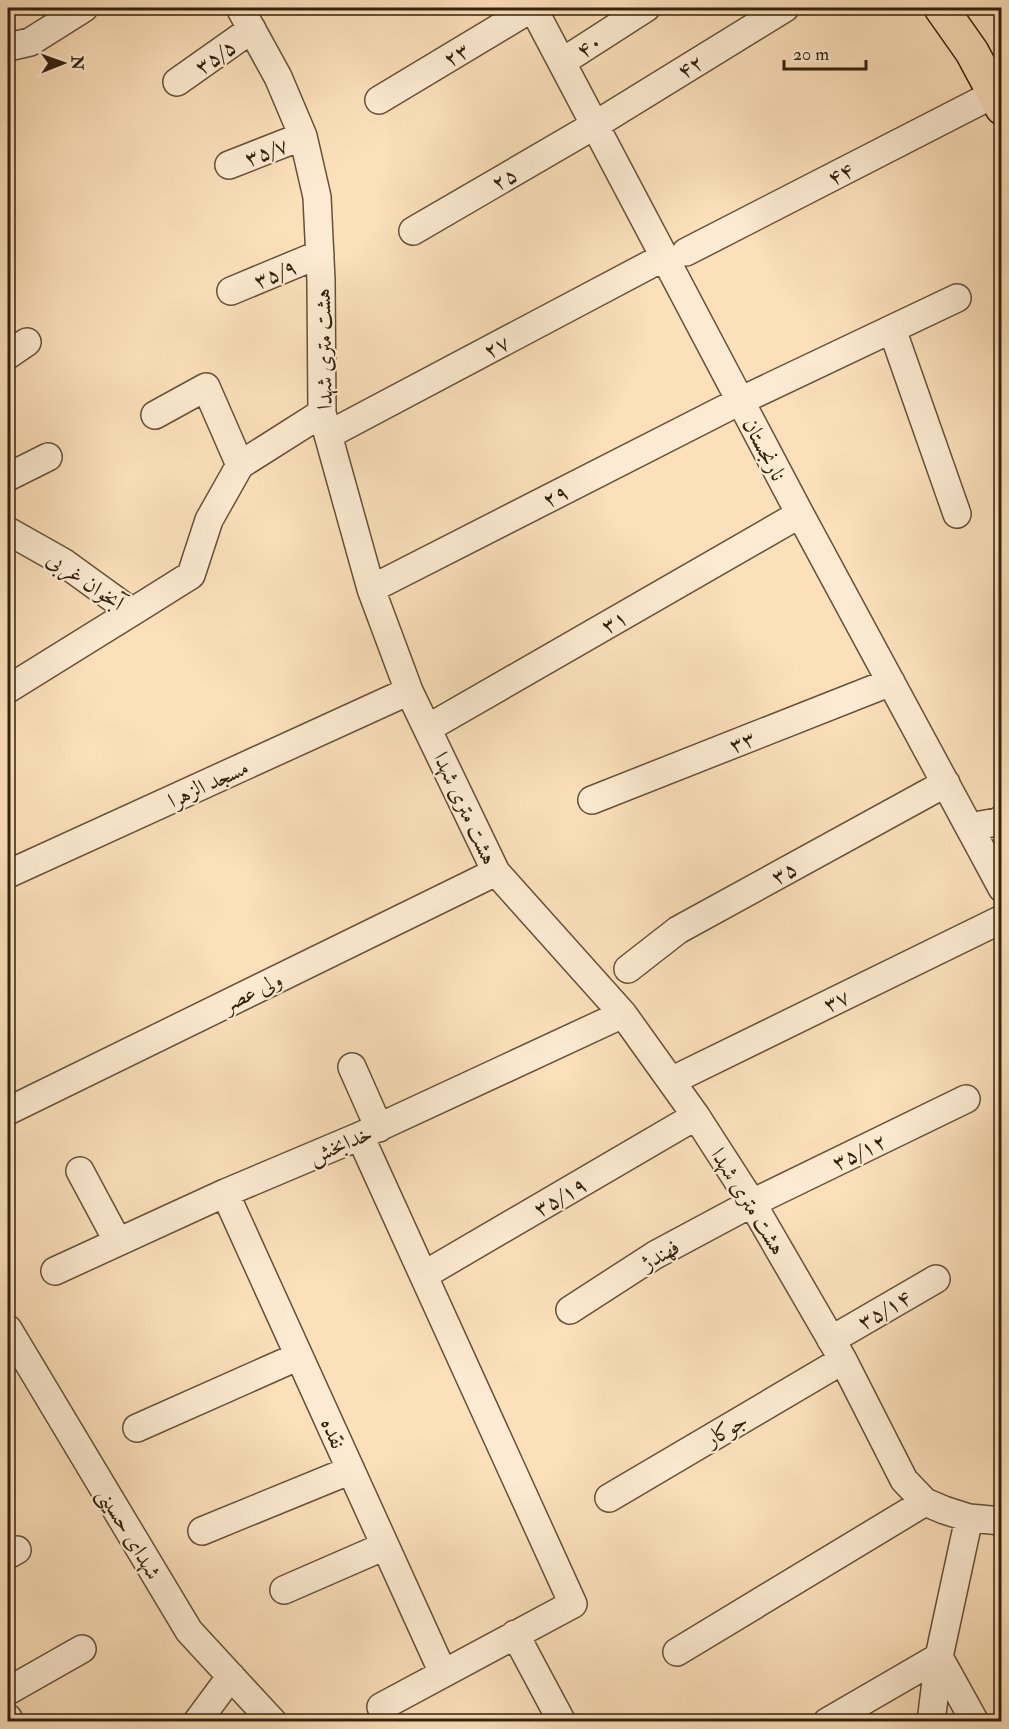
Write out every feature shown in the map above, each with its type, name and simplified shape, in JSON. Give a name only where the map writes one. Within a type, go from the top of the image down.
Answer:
[{"type":"main road","points":[[941,8],[972,52],[998,101]]},
{"type":"street","points":[[8,47],[30,42],[84,8]]},
{"type":"street","name":"نارنجستان","points":[[533,8],[595,125],[675,255],[740,401],[1002,888]]},
{"type":"street","name":"۲۳","points":[[379,99],[533,8]]},
{"type":"street","name":"۴۰","points":[[562,63],[646,8]]},
{"type":"street","name":"۴۲","points":[[595,125],[785,8]]},
{"type":"street","name":"۳۵/۵","points":[[177,82],[246,18]]},
{"type":"street","name":"هشت متری شهدا","points":[[246,18],[278,77],[303,136],[317,196],[325,424],[371,589],[410,691],[496,872],[623,1014],[696,1116],[752,1203],[837,1350],[904,1480],[925,1502],[969,1518],[1002,1521]]},
{"type":"street","name":"۴۴","points":[[675,255],[998,101]]},
{"type":"street","name":"۲۵","points":[[413,231],[595,125]]},
{"type":"street","name":"۳۵/۷","points":[[228,165],[303,136]]},
{"type":"street","name":"۳۵/۹","points":[[231,291],[320,254]]},
{"type":"street","name":"۲۷","points":[[325,424],[675,255]]},
{"type":"street","name":"۲۹","points":[[371,589],[740,401],[957,298]]},
{"type":"street","points":[[892,329],[957,514]]},
{"type":"street","points":[[155,415],[206,387],[240,465]]},
{"type":"street","name":"آبخوان غربی","points":[[8,531],[63,562],[132,612],[190,575],[209,520],[240,465],[325,424]]},
{"type":"street","points":[[8,477],[48,457]]},
{"type":"street","name":"۳۱","points":[[428,728],[800,514]]},
{"type":"street","points":[[8,689],[132,612]]},
{"type":"street","name":"۳۳","points":[[592,800],[891,682]]},
{"type":"street","name":"مسجد الزهرا","points":[[8,874],[410,691]]},
{"type":"street","name":"۳۵","points":[[628,969],[678,930],[946,783]]},
{"type":"street","points":[[969,827],[1002,819]]},
{"type":"street","name":"ولی عصر","points":[[8,1111],[496,872]]},
{"type":"street","name":"۳۷","points":[[671,1081],[1002,919]]},
{"type":"street","name":"خدابخش","points":[[55,1271],[225,1193],[370,1132],[623,1014]]},
{"type":"street","points":[[352,1067],[370,1132],[424,1275],[573,1604],[381,1707]]},
{"type":"street","name":"۳۵/۱۲","points":[[752,1203],[966,1099]]},
{"type":"street","name":"۳۵/۱۹","points":[[424,1275],[696,1116]]},
{"type":"street","points":[[80,1171],[118,1242]]},
{"type":"street","name":"نقده","points":[[225,1193],[443,1674]]},
{"type":"street","name":"فهندژ","points":[[570,1310],[655,1255],[752,1203]]},
{"type":"street","name":"۳۵/۱۴","points":[[837,1350],[936,1279]]},
{"type":"street","name":"شهدای حسینی","points":[[8,1329],[189,1631],[273,1722]]},
{"type":"street","name":"جوکار","points":[[609,1498],[837,1350]]},
{"type":"street","points":[[137,1428],[299,1356]]},
{"type":"street","points":[[202,1531],[351,1470]]},
{"type":"street","points":[[677,1652],[925,1502]]},
{"type":"street","points":[[931,1722],[939,1657],[969,1518]]},
{"type":"street","points":[[284,1590],[385,1546]]},
{"type":"street","points":[[515,1634],[562,1722]]},
{"type":"street","points":[[8,1690],[82,1649]]},
{"type":"street","points":[[827,1722],[939,1657]]},
{"type":"street","points":[[939,1657],[975,1722]]},
{"type":"street","points":[[197,1722],[231,1676]]}]
